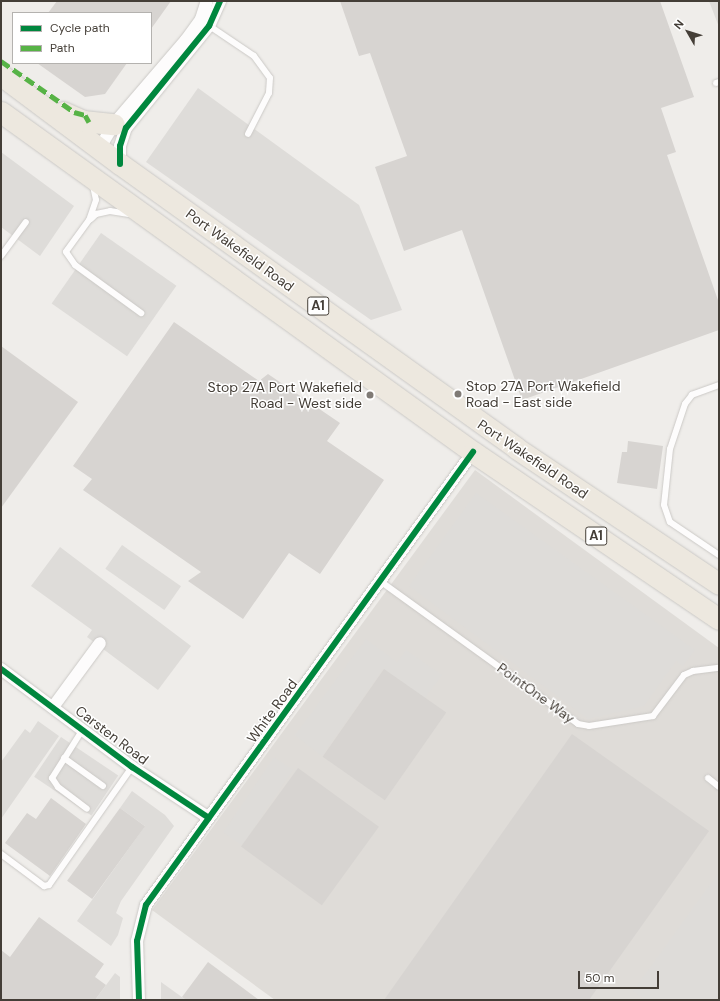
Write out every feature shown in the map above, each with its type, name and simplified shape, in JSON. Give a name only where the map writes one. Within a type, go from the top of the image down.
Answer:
[{"type":"highway","name":"Port Wakefield Road","points":[[1,76],[33,98],[99,149],[516,448],[719,584]]},
{"type":"highway","points":[[33,98],[78,120],[114,124]]},
{"type":"highway","name":"Port Wakefield Road","points":[[1,112],[90,179],[141,213],[473,452],[719,619]]},
{"type":"highway","points":[[99,149],[96,157],[99,167],[149,208],[158,226]]},
{"type":"highway","points":[[451,402],[472,430],[475,438],[473,452],[516,448]]},
{"type":"street","points":[[99,149],[114,124],[205,22],[207,1]]},
{"type":"street","points":[[120,164],[120,146],[126,128],[220,1]]},
{"type":"street","name":"White Road","points":[[139,1000],[137,941],[146,906],[473,452]]},
{"type":"street","points":[[53,707],[100,643]]},
{"type":"street","name":"Carsten Road","points":[[1,669],[83,728],[132,766],[209,818]]},
{"type":"lane","points":[[205,22],[254,56],[270,78],[269,93],[248,134]]},
{"type":"lane","points":[[89,220],[96,195],[90,179]]},
{"type":"lane","points":[[141,213],[110,211],[96,214],[89,220],[66,252],[75,266],[141,313]]},
{"type":"lane","points":[[1,256],[26,222]]},
{"type":"lane","points":[[719,385],[692,396],[685,404],[670,449],[664,505],[670,522],[719,555]]},
{"type":"lane","name":"PointOne Way","points":[[380,581],[578,724],[589,726],[653,716],[684,675],[693,671],[719,668]]},
{"type":"lane","points":[[83,728],[52,778],[58,787],[87,809]]},
{"type":"lane","points":[[64,758],[103,786]]},
{"type":"lane","points":[[1,854],[44,886],[49,885],[132,766]]},
{"type":"lane","points":[[708,778],[719,787]]},
{"type":"shaded area","points":[[709,1],[719,1],[719,27]]},
{"type":"shaded area","points":[[198,88],[359,205],[402,310],[371,320],[146,162]]},
{"type":"shaded area","points":[[1,152],[74,206],[40,256],[1,227]]},
{"type":"shaded area","points":[[101,233],[176,286],[127,356],[52,303]]},
{"type":"shaded area","points":[[475,470],[719,648],[719,1000],[275,1000],[152,910]]},
{"type":"shaded area","points":[[476,493],[695,650],[683,666],[676,661],[644,706],[588,719],[409,586]]},
{"type":"shaded area","points":[[122,545],[181,586],[164,610],[105,569]]},
{"type":"shaded area","points":[[60,547],[191,646],[158,690],[87,637],[92,630],[31,586]]},
{"type":"shaded area","points":[[366,639],[397,662],[406,650],[442,675],[425,698],[383,669],[322,756],[295,735]]},
{"type":"shaded area","points":[[38,721],[59,736],[1,819],[1,762],[25,729],[30,733]]},
{"type":"shaded area","points":[[61,737],[118,776],[91,815],[34,777]]},
{"type":"shaded area","points":[[274,757],[293,770],[242,845],[223,832]]},
{"type":"shaded area","points":[[132,791],[165,815],[174,826],[121,901],[116,913],[123,918],[118,935],[111,946],[77,921],[145,826],[120,808]]},
{"type":"shaded area","points":[[719,872],[719,1000],[645,1000],[633,991]]},
{"type":"shaded area","points":[[115,973],[120,977],[120,1000],[95,1000]]},
{"type":"shaded area","points":[[161,982],[186,1000],[161,1000]]},
{"type":"building","points":[[57,1],[171,1],[152,28],[152,12],[49,12]]},
{"type":"building","points":[[340,1],[660,1],[694,97],[661,108],[676,152],[667,155],[719,303],[719,330],[522,400],[462,230],[404,251],[375,167],[407,156],[370,53],[359,56]]},
{"type":"building","points":[[38,64],[126,64],[105,94],[85,97]]},
{"type":"building","points":[[174,322],[259,381],[268,374],[340,423],[327,441],[384,480],[320,574],[289,553],[243,619],[188,581],[201,572],[83,490],[92,479],[73,466]]},
{"type":"building","points":[[1,346],[78,402],[1,508]]},
{"type":"building","points":[[628,441],[663,446],[657,489],[617,483],[622,452],[627,452]]},
{"type":"building","points":[[384,669],[446,713],[385,800],[323,757]]},
{"type":"building","points":[[572,734],[709,831],[589,1000],[384,1000]]},
{"type":"building","points":[[298,768],[379,827],[322,905],[241,846]]},
{"type":"building","points":[[51,798],[86,824],[50,876],[5,843],[27,813],[36,819]]},
{"type":"building","points":[[120,808],[145,826],[92,899],[67,881]]},
{"type":"building","points":[[39,917],[104,964],[95,977],[106,985],[95,1000],[1,1000],[1,950],[10,957]]},
{"type":"building","points":[[208,962],[259,1000],[186,1000],[182,997]]},
{"type":"marked path","points":[[1,61],[74,112],[85,115],[89,122]]},
{"type":"cycle path","points":[[120,164],[120,146],[126,128],[209,26],[220,1]]},
{"type":"cycle path","points":[[139,1000],[137,941],[146,905],[473,452]]},
{"type":"cycle path","points":[[1,669],[132,767],[209,818]]},
{"type":"place","name":"Stop 27A Port Wakefield Road - East side","points":[[458,394]]},
{"type":"place","name":"Stop 27A Port Wakefield Road - West side","points":[[370,395]]}]
